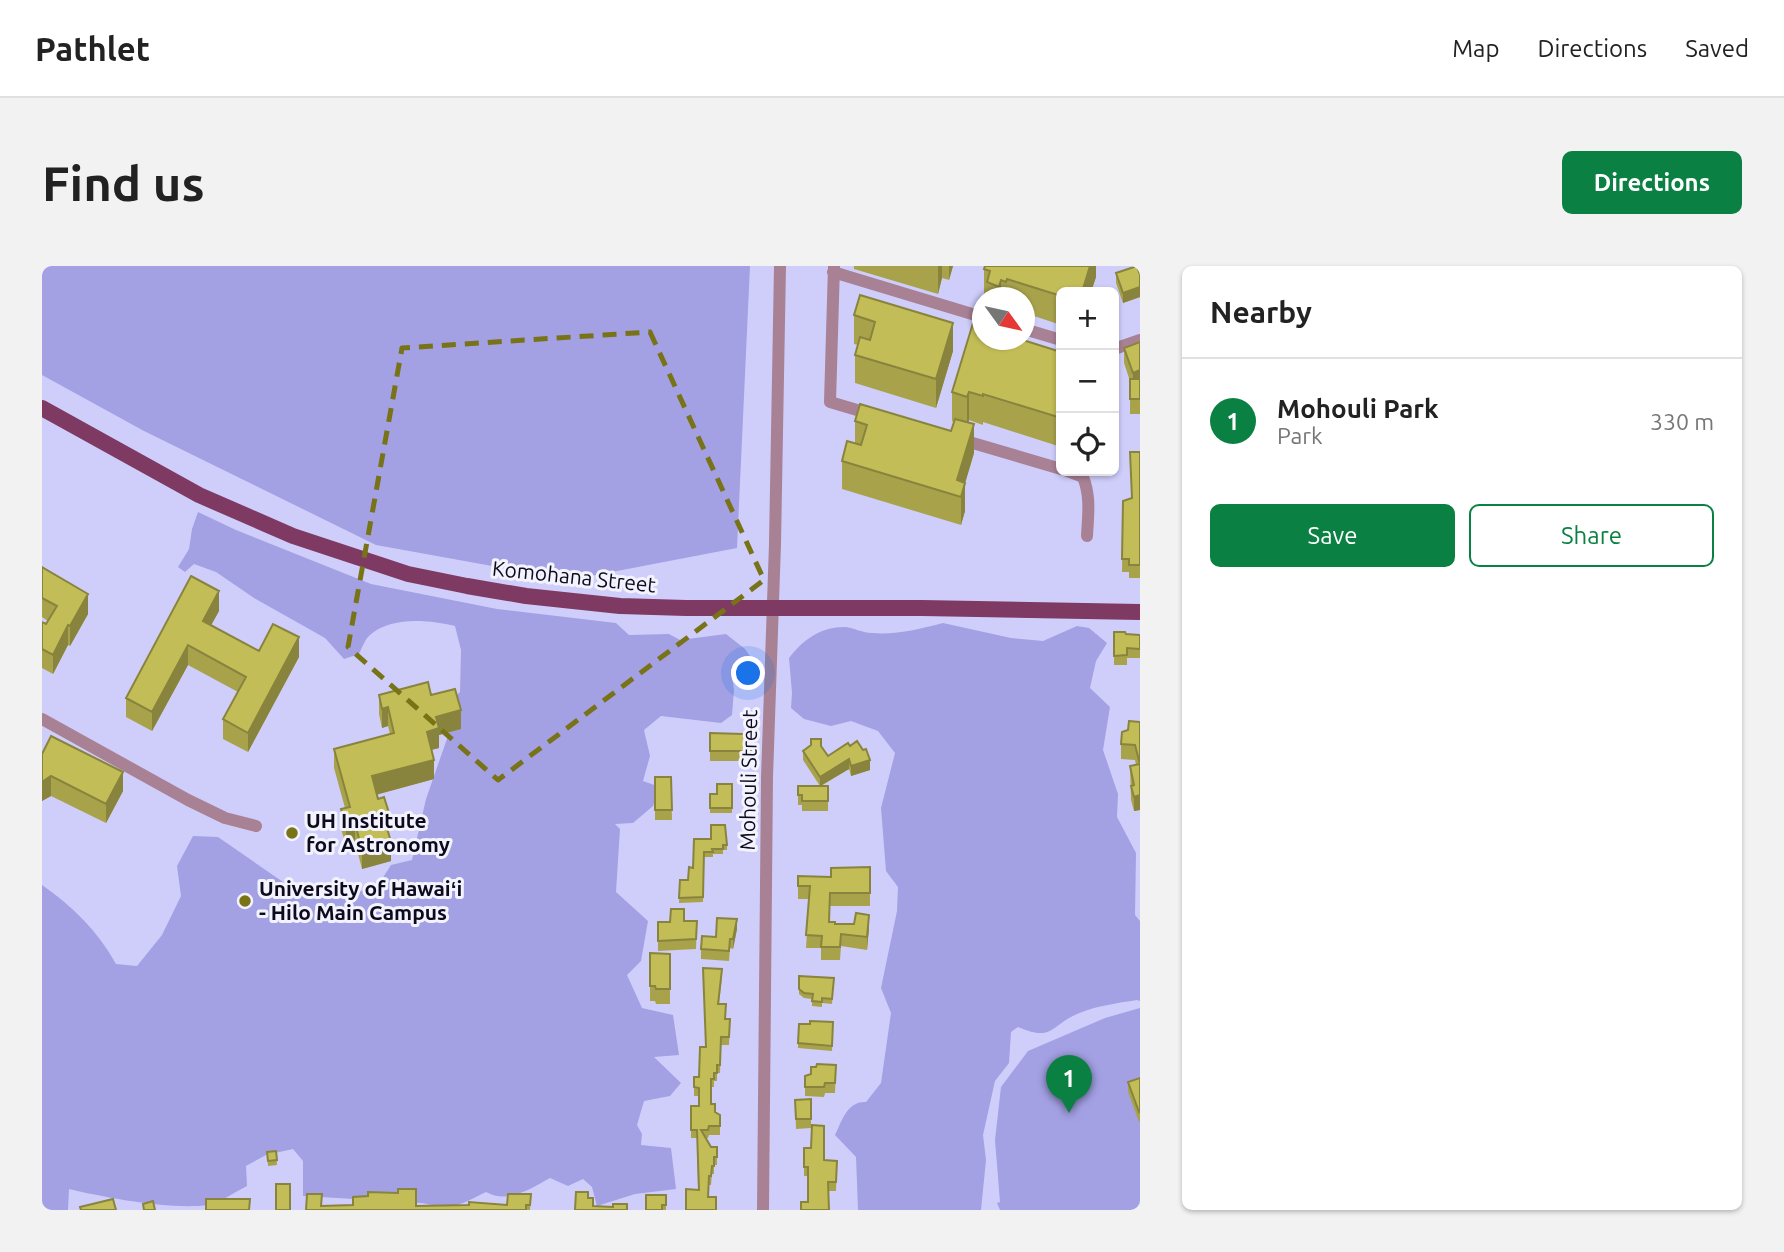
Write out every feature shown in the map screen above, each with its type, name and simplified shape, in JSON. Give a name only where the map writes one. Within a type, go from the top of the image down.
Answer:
[{"type":"main road","name":"Komohana Street","points":[[42,408],[200,495],[293,536],[408,574],[526,596],[620,606],[1140,612]]},
{"type":"street","name":"Mohouli Street","points":[[763,1210],[767,766],[780,266]]},
{"type":"street","points":[[882,417],[830,402],[833,269],[972,314]]},
{"type":"street","points":[[1035,332],[1056,339]]},
{"type":"street","points":[[1119,347],[1140,340]]},
{"type":"street","points":[[946,435],[1056,468]]},
{"type":"street","points":[[1080,476],[1083,477],[1089,499],[1087,536]]},
{"type":"street","points":[[42,719],[188,800],[225,818],[256,826]]},
{"type":"highlighted area","points":[[650,332],[764,580],[498,780],[348,647],[402,348]]},
{"type":"shaded area","points":[[42,266],[750,266],[737,548],[570,580],[376,545],[144,431],[42,375]]},
{"type":"shaded area","points":[[198,512],[371,584],[497,609],[616,623],[629,635],[669,634],[680,640],[726,634],[745,649],[757,666],[741,672],[731,669],[734,690],[732,715],[721,723],[661,716],[644,730],[650,756],[643,781],[660,787],[653,806],[633,823],[615,824],[620,829],[616,892],[648,921],[641,961],[627,975],[642,1008],[673,1015],[679,1055],[654,1057],[681,1083],[670,1096],[644,1101],[637,1125],[642,1134],[641,1145],[671,1148],[676,1189],[635,1194],[597,1206],[592,1187],[583,1179],[568,1186],[550,1178],[519,1194],[502,1196],[486,1192],[448,1206],[303,1196],[303,1161],[293,1149],[266,1155],[246,1166],[247,1186],[208,1205],[158,1205],[69,1189],[68,1210],[42,1210],[42,885],[84,920],[116,964],[137,966],[162,935],[181,896],[177,866],[193,836],[218,837],[283,882],[315,896],[350,897],[382,879],[391,865],[412,860],[426,799],[449,733],[443,708],[460,692],[461,650],[455,626],[422,621],[389,625],[368,637],[359,654],[344,659],[325,638],[254,598],[216,572],[194,564],[185,572],[178,567],[189,549]]},
{"type":"shaded area","points":[[943,623],[1011,638],[1043,641],[1077,626],[1089,628],[1107,643],[1096,661],[1090,688],[1110,707],[1103,750],[1118,794],[1117,817],[1136,853],[1135,915],[1140,921],[1140,1001],[1084,1011],[1045,1033],[1018,1027],[1011,1032],[1009,1063],[995,1081],[983,1135],[986,1160],[981,1210],[858,1210],[856,1157],[835,1135],[850,1108],[866,1102],[881,1083],[891,1013],[881,988],[897,911],[898,887],[886,871],[881,808],[895,753],[878,731],[851,721],[831,726],[804,719],[791,708],[789,658],[806,640],[828,629],[845,627],[869,633],[890,633]]},
{"type":"shaded area","points":[[1140,1008],[1140,1210],[1000,1210],[997,1203],[1000,1202],[995,1140],[1001,1087],[1028,1051],[1105,1018]]},
{"type":"building","points":[[985,266],[1090,266],[1084,287],[1056,287],[1056,294],[1007,279],[1006,282],[1001,280],[999,287],[987,282],[990,271],[984,269]]},
{"type":"building","points":[[1137,266],[1140,287],[1123,293],[1116,273]]},
{"type":"building","points":[[860,295],[953,323],[936,379],[855,355],[860,337],[870,340],[875,322],[854,315]]},
{"type":"building","points":[[972,326],[972,350],[1035,350],[1035,344],[1056,350],[1056,416],[983,394],[969,392],[967,397],[952,392]]},
{"type":"building","points":[[1140,342],[1140,370],[1133,373],[1124,348]]},
{"type":"building","points":[[1130,379],[1140,379],[1140,399],[1130,399]]},
{"type":"building","points":[[860,404],[951,431],[955,419],[974,424],[957,480],[965,483],[961,497],[842,461],[847,441],[861,445],[867,425],[855,421]]},
{"type":"building","points":[[1130,452],[1140,452],[1140,565],[1129,565],[1129,559],[1122,559],[1123,501],[1132,498]]},
{"type":"building","points":[[42,567],[88,594],[53,655],[42,649],[42,622],[46,624],[57,606],[42,598]]},
{"type":"building","points":[[191,576],[219,591],[203,621],[259,651],[273,624],[299,637],[248,733],[223,719],[246,677],[188,645],[152,712],[126,698]]},
{"type":"building","points":[[1114,632],[1140,635],[1140,649],[1127,648],[1127,655],[1114,656]]},
{"type":"building","points":[[428,682],[431,695],[455,689],[461,710],[436,717],[439,728],[427,732],[434,760],[372,776],[378,799],[384,797],[389,813],[383,814],[391,842],[362,850],[355,823],[346,826],[341,809],[350,807],[334,749],[394,733],[388,707],[382,709],[379,695]]},
{"type":"building","points":[[1129,721],[1140,722],[1140,764],[1135,745],[1121,744],[1122,732],[1128,730]]},
{"type":"building","points":[[710,733],[743,734],[756,751],[710,751]]},
{"type":"building","points":[[51,736],[123,772],[106,804],[51,776],[42,782],[42,754]]},
{"type":"building","points":[[811,739],[821,739],[821,746],[828,756],[848,743],[850,746],[857,741],[863,750],[866,749],[870,760],[851,766],[849,759],[820,777],[803,751],[811,745]]},
{"type":"building","points":[[1140,764],[1140,795],[1134,797],[1130,766]]},
{"type":"building","points":[[655,777],[671,777],[672,810],[655,810]]},
{"type":"building","points":[[717,784],[732,784],[732,808],[710,808],[710,794],[717,794]]},
{"type":"building","points":[[798,786],[828,786],[828,801],[802,801],[802,795],[798,795]]},
{"type":"building","points":[[711,825],[725,825],[727,845],[723,845],[723,849],[704,852],[703,897],[679,898],[680,880],[688,880],[689,867],[693,868],[694,839],[711,839]]},
{"type":"building","points":[[870,867],[870,893],[830,893],[829,922],[854,924],[856,913],[869,915],[867,937],[841,934],[840,947],[821,947],[822,936],[806,935],[810,886],[798,886],[798,876],[831,877],[831,868]]},
{"type":"building","points":[[671,909],[684,909],[684,921],[697,921],[696,939],[658,941],[658,922],[670,922]]},
{"type":"building","points":[[717,918],[737,919],[729,951],[701,949],[702,936],[716,937]]},
{"type":"building","points":[[650,953],[670,954],[670,989],[650,986]]},
{"type":"building","points":[[703,968],[722,969],[718,1004],[726,1004],[725,1019],[730,1019],[729,1037],[721,1037],[720,1065],[717,1065],[714,1079],[711,1079],[711,1104],[715,1104],[715,1112],[720,1115],[720,1126],[709,1126],[708,1130],[701,1130],[711,1147],[717,1147],[717,1157],[714,1157],[714,1166],[709,1176],[708,1197],[716,1197],[716,1210],[686,1210],[686,1189],[699,1190],[697,1130],[691,1130],[691,1106],[699,1106],[699,1088],[694,1087],[694,1077],[699,1077],[700,1047],[706,1047]]},
{"type":"building","points":[[799,976],[834,978],[832,999],[812,1001],[813,994],[799,989]]},
{"type":"building","points":[[810,1021],[833,1022],[832,1046],[798,1043],[799,1024],[810,1024]]},
{"type":"building","points":[[817,1064],[836,1065],[835,1083],[825,1083],[824,1087],[805,1087],[805,1076],[811,1074],[811,1067],[816,1067]]},
{"type":"building","points":[[1140,1078],[1140,1111],[1139,1112],[1128,1082]]},
{"type":"building","points":[[811,1099],[811,1119],[796,1119],[795,1100]]},
{"type":"building","points":[[812,1125],[824,1126],[824,1160],[837,1161],[836,1182],[828,1182],[829,1210],[801,1210],[801,1202],[808,1202],[808,1167],[804,1167],[804,1148],[811,1148]]},
{"type":"building","points":[[276,1151],[277,1160],[268,1161],[267,1152]]},
{"type":"building","points":[[276,1184],[290,1184],[290,1210],[276,1210]]},
{"type":"building","points":[[398,1189],[416,1189],[416,1206],[469,1205],[469,1202],[507,1205],[508,1194],[531,1194],[530,1205],[526,1205],[526,1210],[306,1210],[307,1194],[322,1194],[321,1206],[353,1205],[353,1197],[368,1196],[368,1192],[398,1193]]},
{"type":"building","points":[[576,1192],[588,1192],[588,1198],[593,1198],[593,1206],[613,1207],[613,1204],[627,1204],[627,1210],[575,1210]]},
{"type":"building","points":[[646,1195],[666,1195],[666,1205],[662,1205],[662,1210],[646,1210]]},
{"type":"building","points":[[113,1199],[116,1210],[81,1210],[80,1207]]},
{"type":"building","points":[[206,1199],[250,1199],[249,1210],[206,1210]]},
{"type":"building","points":[[153,1201],[155,1210],[144,1210],[143,1204]]},
{"type":"place","name":"UH Institute for Astronomy","points":[[292,833]]},
{"type":"place","name":"University of Hawaiʻi - Hilo Main Campus","points":[[245,901]]},
{"type":"place","name":"Mohouli Park","points":[[1069,1113]]}]
